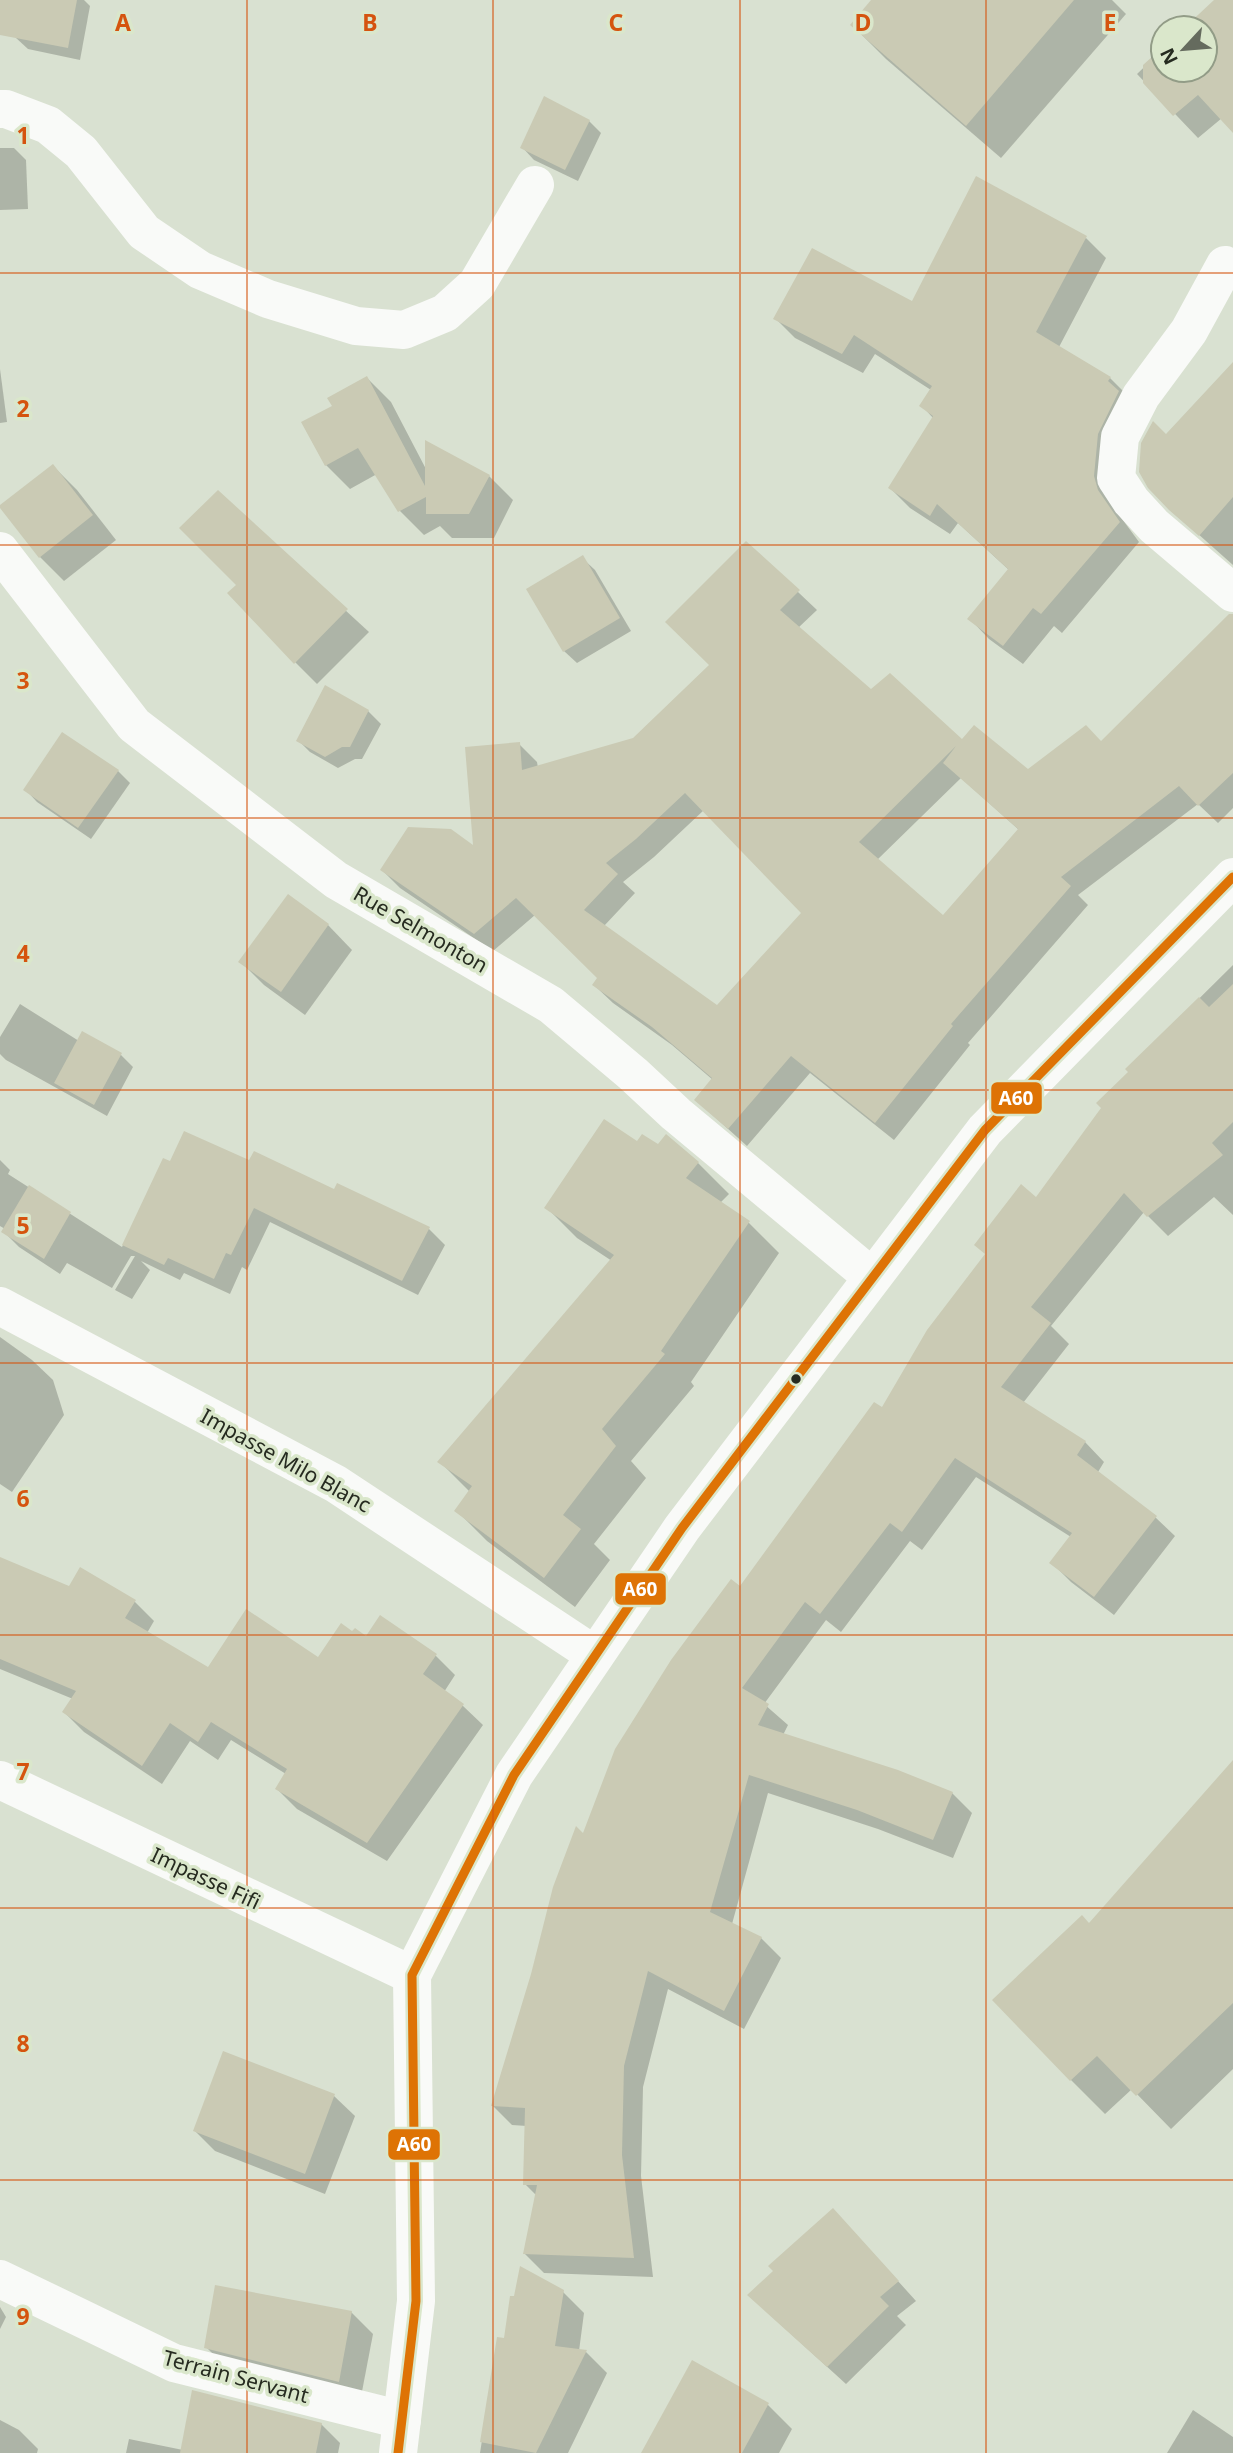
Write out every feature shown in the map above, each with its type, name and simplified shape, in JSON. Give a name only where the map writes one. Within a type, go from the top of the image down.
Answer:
[{"type":"street","points":[[0,109],[48,125],[81,152],[144,232],[200,270],[268,299],[356,326],[404,330],[445,313],[477,284],[536,185]]},
{"type":"street","points":[[1225,265],[1189,331],[1141,396],[1119,437],[1116,478],[1154,526],[1233,593]]},
{"type":"street","name":"Rue Selmonton","points":[[0,551],[134,725],[336,880],[551,1005],[872,1278]]},
{"type":"street","points":[[400,2437],[416,2301],[412,1975],[514,1775],[682,1528],[985,1130],[1233,877]]},
{"type":"street","name":"Impasse Milo Blanc","points":[[0,1306],[336,1484],[596,1655]]},
{"type":"street","name":"Impasse Fifi","points":[[0,1780],[412,1975]]},
{"type":"street","name":"Terrain Servant","points":[[0,2279],[174,2363],[400,2437]]},
{"type":"building","points":[[0,0],[77,0],[68,48],[0,35]]},
{"type":"building","points":[[871,0],[1074,0],[966,126],[850,25]]},
{"type":"building","points":[[1214,0],[1233,0],[1233,133],[1198,95],[1173,116],[1143,83],[1143,65],[1149,60],[1149,84],[1219,84],[1219,14],[1199,14]]},
{"type":"building","points":[[544,96],[590,120],[565,170],[520,148]]},
{"type":"building","points":[[976,176],[1087,236],[1036,332],[1111,377],[1108,381],[1119,391],[1098,434],[1094,476],[1098,490],[1120,522],[1041,614],[1033,608],[1003,646],[967,619],[1008,569],[937,504],[930,516],[888,488],[933,416],[919,406],[932,386],[854,335],[842,354],[773,319],[812,248],[912,301]]},
{"type":"building","points":[[1233,362],[1233,497],[1199,536],[1148,488],[1139,472],[1141,443],[1153,421],[1166,434]]},
{"type":"building","points":[[367,376],[425,486],[425,440],[490,475],[469,514],[426,514],[426,497],[398,512],[358,448],[325,466],[301,422],[332,406],[327,398]]},
{"type":"building","points":[[53,464],[93,515],[39,558],[0,505]]},
{"type":"building","points":[[218,490],[348,609],[294,664],[227,593],[236,585],[179,528]]},
{"type":"building","points":[[746,541],[800,590],[780,610],[871,689],[890,673],[962,739],[974,725],[1028,769],[1086,725],[1101,741],[1229,614],[1233,614],[1233,773],[1198,806],[1179,786],[1061,877],[1071,886],[951,1024],[953,1026],[875,1123],[791,1056],[728,1129],[694,1100],[712,1078],[652,1027],[592,985],[597,978],[516,898],[474,934],[380,870],[408,827],[451,829],[473,845],[465,747],[520,742],[522,770],[633,738],[709,665],[665,622]],"holes":[[[956,746],[943,763],[1018,829],[943,915],[859,842]],[[685,793],[801,913],[717,1005],[584,910],[618,874],[606,863]]]},
{"type":"building","points":[[583,555],[620,618],[563,652],[526,589]]},
{"type":"building","points":[[325,685],[369,710],[350,747],[342,747],[325,757],[296,741]]},
{"type":"building","points":[[62,732],[119,770],[78,828],[23,790]]},
{"type":"building","points":[[288,894],[329,924],[281,992],[238,962]]},
{"type":"building","points":[[1233,984],[1233,1122],[1212,1143],[1223,1155],[1147,1217],[1124,1193],[1031,1307],[1051,1323],[1001,1387],[1086,1441],[1077,1455],[1157,1516],[1094,1597],[1049,1563],[1072,1533],[955,1458],[902,1532],[890,1523],[820,1614],[805,1602],[742,1688],[769,1704],[758,1725],[898,1770],[953,1792],[933,1840],[857,1810],[749,1775],[710,1912],[762,1937],[724,2011],[648,1971],[624,2066],[622,2155],[634,2258],[523,2254],[537,2185],[523,2185],[525,2108],[491,2106],[531,1974],[553,1887],[576,1826],[583,1833],[615,1749],[671,1660],[731,1579],[740,1586],[874,1402],[882,1407],[927,1330],[985,1254],[974,1245],[1021,1184],[1036,1197],[1101,1108],[1096,1103],[1128,1072],[1125,1069],[1199,997],[1209,1007]]},
{"type":"building","points":[[82,1031],[122,1053],[94,1105],[54,1083]]},
{"type":"building","points":[[604,1119],[637,1141],[642,1134],[658,1144],[666,1134],[699,1162],[686,1178],[750,1221],[661,1351],[665,1354],[602,1429],[616,1446],[563,1515],[581,1529],[544,1578],[454,1511],[472,1486],[437,1462],[614,1255],[544,1208]]},
{"type":"building","points":[[184,1131],[249,1160],[254,1151],[334,1189],[337,1183],[430,1227],[402,1281],[254,1208],[231,1255],[226,1253],[214,1279],[168,1258],[164,1265],[122,1245],[163,1158],[170,1161]]},
{"type":"building","points":[[29,1185],[71,1212],[44,1259],[1,1232]]},
{"type":"building","points":[[0,1557],[69,1586],[80,1567],[136,1600],[125,1618],[208,1667],[246,1609],[318,1657],[341,1623],[366,1636],[380,1615],[437,1654],[423,1674],[464,1704],[367,1843],[275,1789],[287,1769],[211,1722],[198,1742],[170,1723],[142,1766],[62,1712],[76,1691],[0,1659]]},
{"type":"building","points":[[1233,1760],[1233,2003],[1136,2096],[1097,2056],[1070,2081],[992,2000],[1082,1915],[1089,1923]]},
{"type":"building","points":[[223,2051],[335,2094],[305,2174],[193,2131]]},
{"type":"building","points":[[833,2208],[899,2281],[880,2297],[889,2306],[827,2367],[747,2295],[773,2271],[768,2266]]},
{"type":"building","points":[[520,2266],[564,2290],[555,2346],[587,2350],[536,2453],[480,2442],[497,2337],[504,2338],[510,2296],[514,2296]]},
{"type":"building","points":[[215,2285],[352,2311],[339,2382],[204,2348]]},
{"type":"building","points":[[692,2360],[769,2403],[742,2453],[641,2453]]},
{"type":"building","points":[[192,2390],[322,2423],[316,2453],[180,2453]]},
{"type":"transit line","name":"A60","points":[[398,2453],[416,2301],[412,1975],[514,1775],[682,1528],[985,1130],[1233,877]]}]
